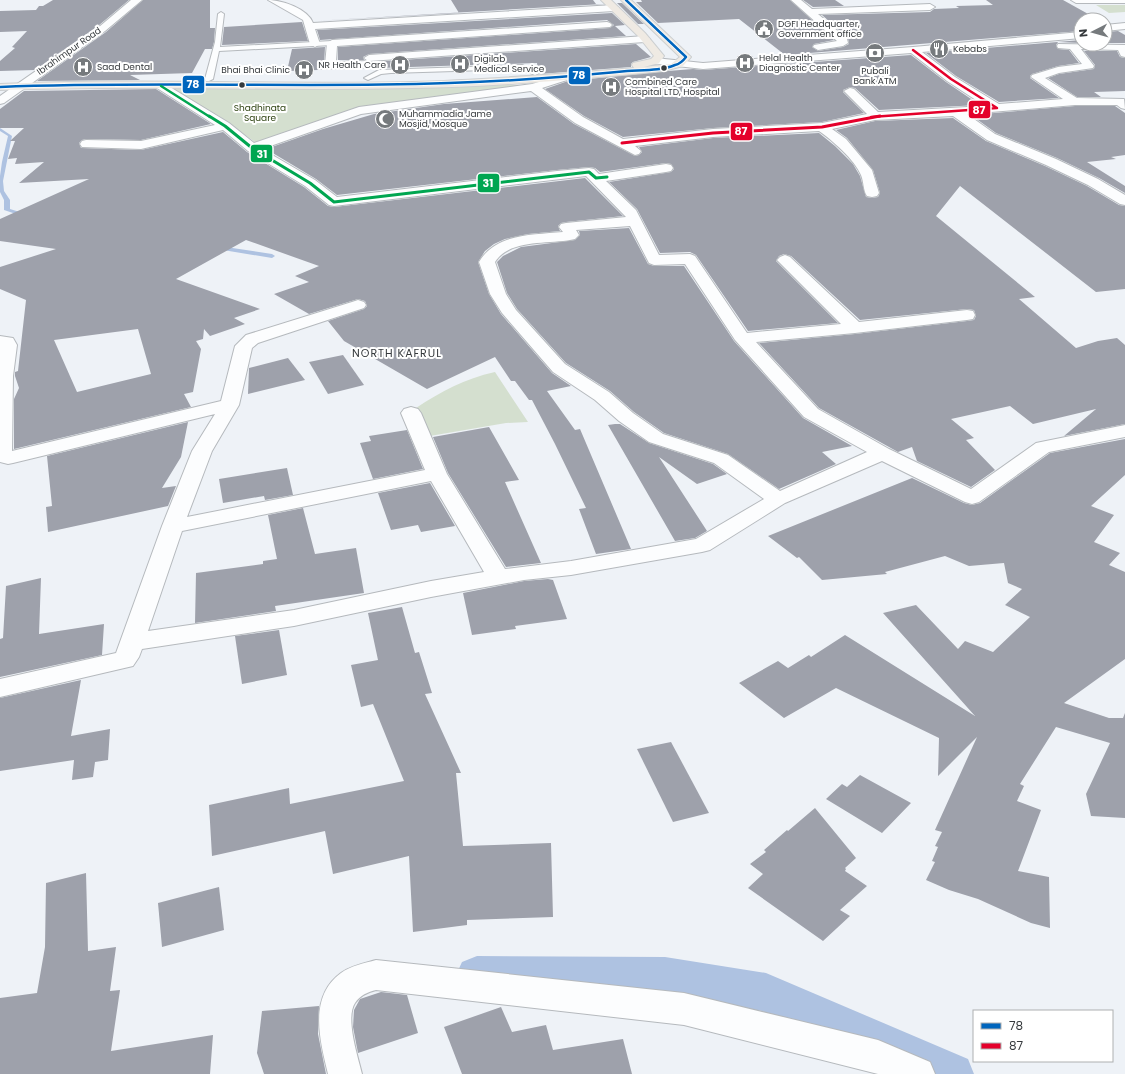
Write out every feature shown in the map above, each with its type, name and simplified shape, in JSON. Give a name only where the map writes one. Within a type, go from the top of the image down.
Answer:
[{"type":"main road","points":[[0,87],[25,83],[209,79],[495,76],[626,66],[657,58],[645,39],[606,0]]},
{"type":"main road","points":[[0,82],[161,86],[409,85],[566,78],[664,68],[677,66],[682,62],[686,57],[626,0]]},
{"type":"street","name":"Ibrahimpur Road","points":[[0,101],[102,29],[137,0]]},
{"type":"street","points":[[273,0],[301,14],[307,20],[314,40]]},
{"type":"street","points":[[796,0],[847,42],[804,48]]},
{"type":"street","points":[[1076,0],[1125,0]]},
{"type":"street","points":[[809,12],[934,4]]},
{"type":"street","points":[[309,26],[614,8]]},
{"type":"street","points":[[360,23],[369,61],[368,78]]},
{"type":"street","points":[[607,25],[332,43],[330,65],[645,39]]},
{"type":"street","points":[[1113,27],[1125,26]]},
{"type":"street","points":[[682,62],[702,62],[736,56],[1073,31]]},
{"type":"street","points":[[1113,32],[1125,31]]},
{"type":"street","points":[[657,58],[704,66],[914,51],[1073,36]]},
{"type":"street","points":[[914,51],[1073,46]]},
{"type":"street","points":[[1113,48],[1124,49]]},
{"type":"street","points":[[914,51],[951,79],[997,108]]},
{"type":"street","points":[[1075,102],[1036,78],[1058,70],[1090,66],[1078,52]]},
{"type":"street","points":[[252,148],[359,111],[533,87],[566,78]]},
{"type":"street","points":[[161,86],[226,126],[252,148],[310,183],[334,202],[589,172],[631,213],[654,260],[690,259],[744,338],[811,413],[882,453],[972,498],[1043,447],[1125,431]]},
{"type":"street","points":[[533,87],[580,120],[666,168],[596,178]]},
{"type":"street","points":[[850,92],[875,116]]},
{"type":"street","points":[[622,143],[713,133],[822,127],[875,116],[956,112],[1075,102],[1120,101],[1125,106]]},
{"type":"street","points":[[956,112],[991,137],[1079,175],[1125,201]]},
{"type":"street","points":[[86,144],[141,145],[226,126]]},
{"type":"street","points":[[822,127],[842,142],[867,173],[872,193]]},
{"type":"street","points":[[635,221],[566,227],[572,235],[513,242],[506,245],[489,257],[486,262],[498,294],[522,327],[559,368],[602,396],[626,417],[656,438],[721,459],[778,500]]},
{"type":"street","points":[[785,260],[814,290],[855,328]]},
{"type":"street","points":[[0,688],[124,660],[127,657],[173,526],[202,451],[230,405],[244,346],[252,339],[358,304]]},
{"type":"street","points":[[744,338],[855,328],[967,314]]},
{"type":"street","points":[[0,341],[7,342],[8,345],[4,376],[2,456],[8,458],[230,405]]},
{"type":"street","points":[[412,413],[437,474],[498,578]]},
{"type":"street","points":[[131,642],[294,618],[431,589],[571,568],[702,545],[778,500],[882,453]]},
{"type":"street","points":[[173,526],[437,474]]},
{"type":"street","points":[[346,1074],[335,1031],[336,1006],[342,993],[354,983],[376,974],[684,1009],[878,1057],[918,1074]]},
{"type":"lane","points":[[209,79],[217,46],[221,14]]},
{"type":"lane","points":[[217,46],[314,40],[332,43]]},
{"type":"green space","points":[[1096,5],[1125,5],[1125,12],[1107,12]]},
{"type":"green space","name":"Shadhinata Square","points":[[529,85],[350,111],[255,142],[219,116],[167,87]]},
{"type":"green space","points":[[495,372],[528,422],[506,423],[424,437],[415,415],[416,408],[454,386],[473,378]]},
{"type":"building","points":[[53,0],[129,0],[98,26],[35,70],[0,71],[0,61],[15,48],[12,47],[27,31],[0,32],[0,11],[36,10],[39,6],[43,6]]},
{"type":"building","points":[[143,0],[210,0],[210,28],[215,28],[214,42],[212,49],[205,49],[192,73],[130,75],[140,80],[37,81],[106,32]]},
{"type":"building","points":[[451,0],[593,0],[596,4],[603,4],[459,12]]},
{"type":"building","points":[[641,0],[790,0],[834,40],[814,44],[812,47],[818,51],[843,47],[849,44],[848,38],[822,15],[930,12],[934,9],[959,8],[956,6],[993,5],[986,0],[1063,0],[1085,12],[1073,12],[1073,32],[785,55],[739,19],[658,23],[636,2],[642,2]]},
{"type":"building","points":[[803,0],[835,0],[844,6],[813,7]]},
{"type":"building","points":[[617,3],[622,3],[644,24],[638,24]]},
{"type":"building","points":[[459,12],[459,13],[314,21]]},
{"type":"building","points":[[612,13],[625,25],[615,26],[626,36],[369,54],[363,57],[364,60],[338,60],[338,47],[610,28],[614,25],[607,20],[320,40],[317,30]]},
{"type":"building","points":[[302,22],[308,41],[222,45],[224,27]]},
{"type":"building","points":[[1113,31],[1118,31],[1125,35],[1125,43],[1113,43]]},
{"type":"building","points":[[1073,41],[1073,43],[1058,42],[1056,45],[1058,49],[1069,50],[1079,63],[1058,66],[1032,74],[1030,76],[1030,78],[1059,98],[999,102],[956,76],[926,53]]},
{"type":"building","points":[[636,44],[651,57],[633,62],[631,67],[540,74],[537,63],[348,69],[368,68],[374,65],[373,62]]},
{"type":"building","points":[[325,47],[324,65],[330,70],[287,71],[292,49]]},
{"type":"building","points":[[1117,51],[1120,57],[1125,58],[1125,91],[1094,92],[1101,97],[1077,97],[1048,78],[1059,74],[1094,69],[1095,65],[1085,52]]},
{"type":"building","points":[[911,55],[946,82],[980,105],[879,110],[855,88],[850,87],[843,90],[843,92],[864,113],[822,122],[713,128],[623,137],[584,116],[545,89],[568,81],[668,71],[693,69],[703,70]]},
{"type":"building","points":[[156,89],[211,124],[141,140],[86,139],[79,143],[81,148],[141,150],[223,132],[247,152],[304,187],[328,206],[334,207],[585,178],[623,216],[566,222],[561,223],[558,226],[560,231],[528,234],[505,239],[494,244],[485,251],[478,262],[489,294],[501,314],[552,373],[571,386],[547,391],[575,430],[580,429],[631,549],[596,554],[579,509],[586,508],[555,444],[532,400],[529,400],[515,381],[511,381],[495,357],[427,389],[344,341],[328,321],[364,309],[367,306],[365,301],[358,299],[309,314],[274,294],[309,282],[295,276],[319,266],[246,240],[176,279],[260,309],[234,318],[245,324],[210,336],[204,329],[203,339],[196,341],[201,349],[193,392],[184,394],[191,407],[14,449],[14,399],[19,388],[15,372],[18,371],[26,300],[0,289],[0,267],[56,249],[0,241],[0,219],[89,179],[19,183],[44,162],[15,164],[17,158],[8,159],[15,141],[10,141],[24,128],[0,128],[0,109],[24,91]],"holes":[[[138,329],[151,374],[77,392],[54,340]]]},
{"type":"building","points":[[537,97],[574,124],[635,156],[642,152],[639,147],[713,138],[819,133],[853,164],[860,176],[866,197],[872,198],[878,197],[880,193],[873,170],[847,138],[836,130],[875,121],[953,118],[986,141],[1045,166],[1087,186],[1119,205],[1125,206],[1125,289],[1096,292],[960,186],[936,216],[1035,297],[1019,299],[1076,348],[1098,341],[1117,338],[1125,345],[1125,424],[1064,436],[1096,409],[1033,424],[1010,406],[951,419],[974,438],[966,440],[995,470],[971,487],[917,461],[912,447],[898,452],[819,408],[759,343],[855,334],[974,320],[976,316],[974,310],[967,309],[860,320],[791,256],[784,254],[779,256],[776,261],[838,323],[748,331],[696,255],[690,252],[660,253],[637,209],[609,182],[671,172],[674,169],[671,164],[666,163],[600,172],[595,168],[589,167],[337,195],[316,179],[266,149],[323,129],[374,114],[444,104]]},
{"type":"building","points":[[1075,106],[1115,106],[1125,113],[1125,155],[1111,157],[1116,159],[1087,162],[1125,186],[1125,193],[1099,178],[1057,158],[996,133],[971,115]]},
{"type":"building","points":[[629,228],[648,264],[654,266],[684,266],[734,341],[803,418],[852,446],[822,452],[836,464],[779,489],[728,454],[664,433],[634,412],[610,391],[566,363],[517,309],[507,293],[497,262],[503,256],[521,247],[575,240],[580,235],[579,231]]},
{"type":"building","points":[[343,355],[364,385],[328,394],[309,362]]},
{"type":"building","points":[[288,358],[305,380],[248,394],[249,368]]},
{"type":"building","points":[[188,422],[181,457],[162,488],[176,486],[168,506],[48,532],[46,507],[52,506],[47,456]]},
{"type":"building","points":[[620,424],[649,443],[713,464],[727,474],[697,484],[659,457],[707,531],[695,538],[675,541],[608,425]]},
{"type":"building","points":[[489,427],[519,480],[505,482],[541,563],[506,567],[448,473],[433,437]]},
{"type":"building","points":[[407,430],[423,469],[373,479],[360,443],[371,441],[369,436]]},
{"type":"building","points":[[1125,439],[1125,475],[1091,506],[1114,515],[1094,542],[1120,553],[1109,565],[1125,572],[1125,659],[1064,703],[1109,718],[1123,718],[1125,713],[1125,818],[1091,816],[1086,794],[1110,743],[1056,727],[1020,784],[1024,786],[1017,801],[1041,810],[1018,871],[1049,877],[1050,928],[1031,923],[978,899],[949,890],[926,880],[935,862],[932,861],[938,847],[935,846],[942,832],[935,830],[977,737],[938,776],[939,738],[836,688],[784,718],[739,683],[778,661],[788,668],[809,655],[811,657],[845,635],[975,716],[883,613],[916,605],[958,649],[965,641],[993,652],[1030,617],[1005,605],[1022,589],[1008,583],[1004,563],[969,566],[945,556],[885,572],[887,574],[822,580],[799,557],[797,558],[768,536],[912,478],[964,503],[972,505],[980,503],[1050,453]]},
{"type":"building","points":[[287,468],[293,495],[265,500],[264,496],[223,503],[219,479]]},
{"type":"building","points":[[430,483],[455,526],[421,532],[418,525],[391,530],[378,493]]},
{"type":"building","points":[[303,508],[315,554],[356,548],[364,593],[275,606],[276,611],[195,623],[196,573],[263,564],[263,561],[277,559],[268,515]]},
{"type":"building","points":[[41,578],[39,634],[104,624],[102,655],[0,677],[0,639],[3,638],[6,586]]},
{"type":"building","points":[[553,580],[567,619],[515,626],[516,629],[472,635],[463,593],[524,581]]},
{"type":"building","points":[[402,607],[415,653],[419,652],[432,693],[425,694],[461,773],[456,773],[463,846],[551,843],[553,917],[467,920],[467,925],[413,932],[409,856],[333,874],[325,831],[212,856],[209,805],[289,788],[290,804],[404,781],[373,704],[361,707],[351,665],[378,660],[368,613]]},
{"type":"building","points":[[279,630],[287,675],[242,684],[235,636]]},
{"type":"building","points":[[81,680],[71,736],[110,729],[108,760],[95,762],[93,777],[72,780],[74,760],[0,771],[0,698]]},
{"type":"building","points":[[671,742],[709,813],[673,822],[637,749]]},
{"type":"building","points":[[860,775],[911,803],[882,833],[826,799],[842,784],[847,787]]},
{"type":"building","points":[[815,808],[856,858],[845,868],[845,871],[867,886],[840,910],[850,916],[823,941],[748,888],[763,874],[750,864],[766,852],[764,850],[787,830],[788,831]]},
{"type":"building","points":[[86,873],[88,951],[116,947],[110,991],[120,990],[111,1051],[213,1035],[210,1074],[0,1074],[0,998],[37,993],[45,947],[46,883]]},
{"type":"building","points":[[219,887],[224,930],[162,947],[158,903]]},
{"type":"building","points":[[381,992],[407,995],[418,1033],[358,1053],[353,1027],[354,1010],[360,999]]},
{"type":"building","points":[[319,1006],[318,1034],[326,1074],[264,1074],[257,1053],[262,1011]]},
{"type":"building","points":[[501,1007],[512,1032],[546,1025],[553,1050],[623,1039],[632,1074],[462,1074],[444,1027]]},
{"type":"waterway","points":[[0,129],[10,136],[1,181],[2,191],[7,200],[7,210],[24,215]]},
{"type":"waterway","points":[[219,248],[272,256]]},
{"type":"waterway","points":[[477,975],[665,976],[766,992],[952,1074]]},
{"type":"transit line","name":"78","points":[[0,87],[103,84],[360,86],[474,83],[664,68],[681,62],[686,57],[626,0]]},
{"type":"transit line","name":"87","points":[[622,143],[713,133],[822,127],[875,116],[956,112],[997,108],[951,79],[913,50]]},
{"type":"transit line","name":"31","points":[[161,86],[225,126],[252,148],[310,183],[334,202],[589,172],[596,178],[607,177]]},
{"type":"place","name":"DGFI Headquarter, Government office","points":[[764,29]]},
{"type":"place","name":"Kebabs","points":[[939,49]]},
{"type":"place","name":"Pubali Bank ATM","points":[[875,53]]},
{"type":"place","name":"Helal Health Diagnostic Center","points":[[745,63]]},
{"type":"place","name":"Digilab Medical Service","points":[[460,64]]},
{"type":"place","name":"NR Health Care","points":[[400,65]]},
{"type":"place","name":"Saad Dental","points":[[83,67]]},
{"type":"place","name":"Bhai Bhai Clinic","points":[[304,70]]},
{"type":"place","name":"Combined Care Hospital LTD, Hospital","points":[[611,87]]},
{"type":"place","name":"Muhammadia Jame Mosjid, Mosque","points":[[385,119]]},
{"type":"district","name":"NORTH KAFRUL","points":[[397,353]]}]
